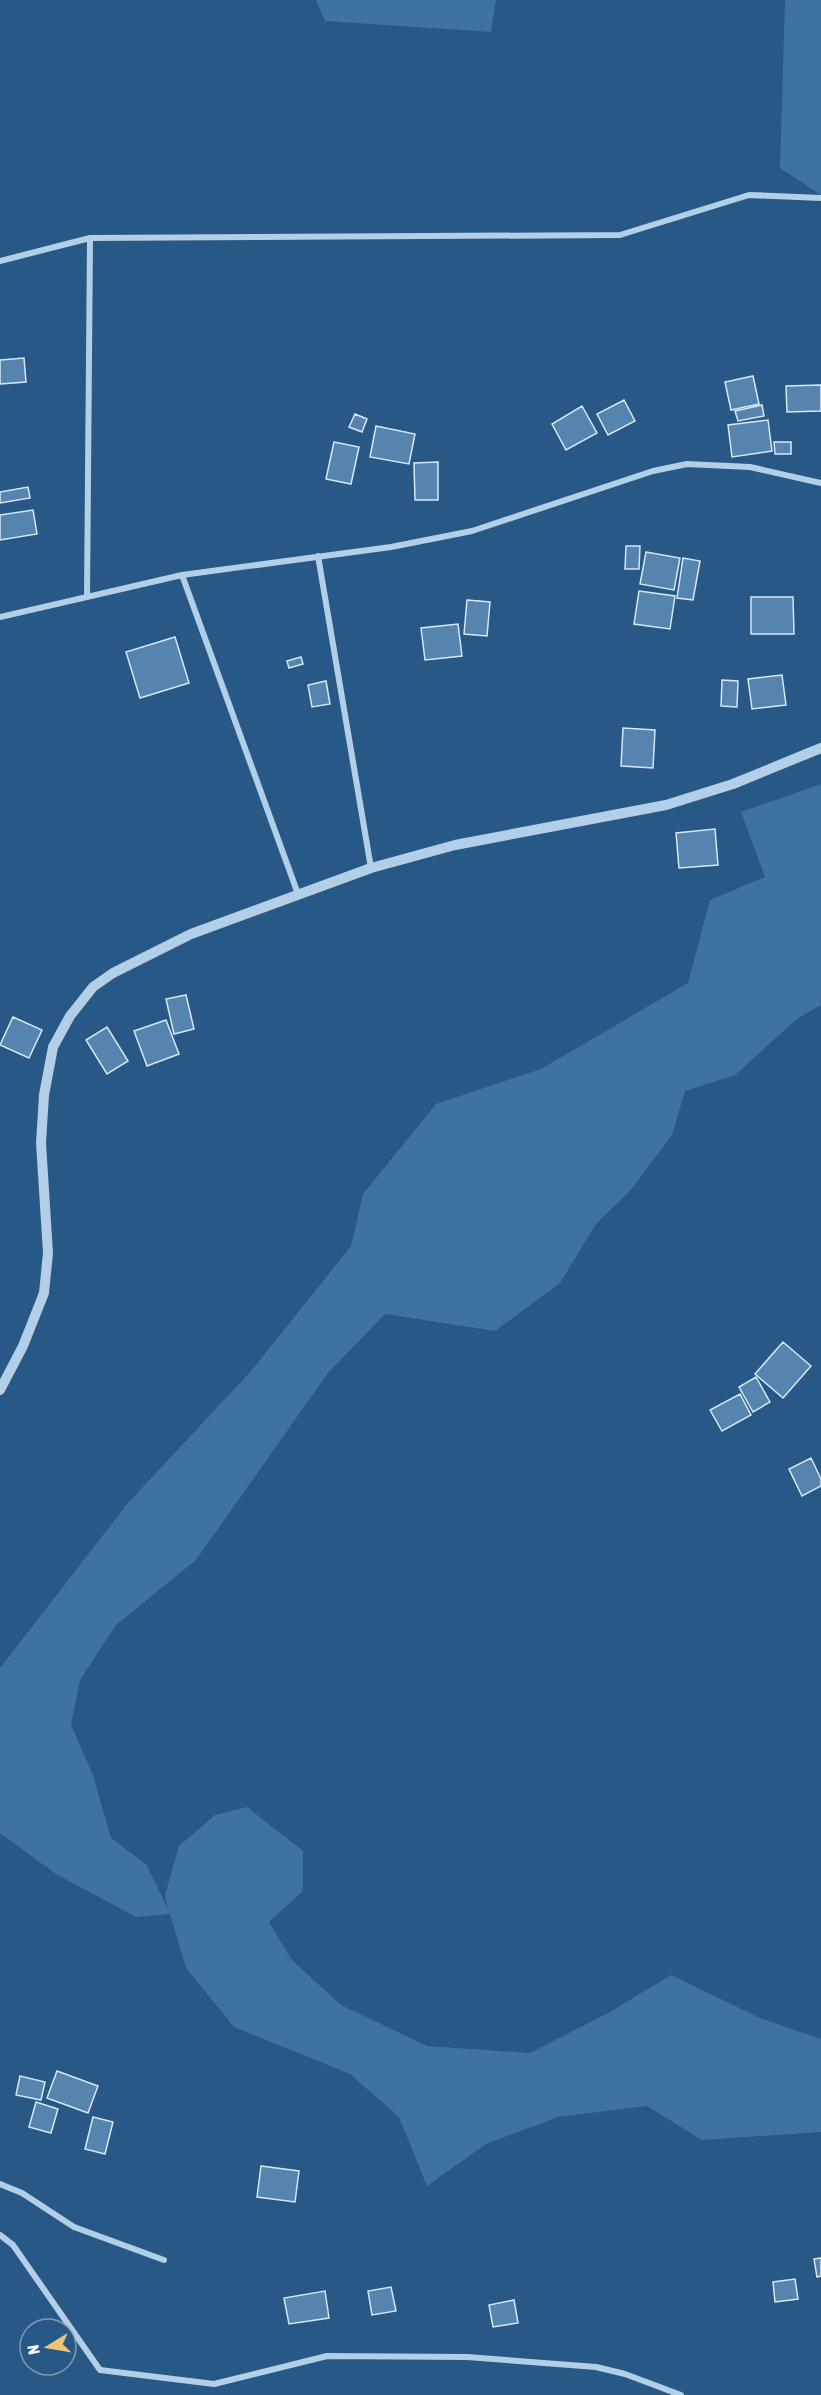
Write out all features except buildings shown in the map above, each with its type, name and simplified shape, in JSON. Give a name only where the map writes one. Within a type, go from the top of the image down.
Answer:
[{"type":"street","points":[[0,261],[90,238],[620,235],[749,195],[821,198]]},
{"type":"street","points":[[87,597],[90,238]]},
{"type":"street","points":[[0,617],[182,574],[391,547],[472,531],[652,471],[687,464],[750,467],[821,483]]},
{"type":"street","points":[[318,556],[371,868]]},
{"type":"street","points":[[182,574],[298,894]]},
{"type":"street","points":[[0,1390],[23,1346],[44,1293],[48,1253],[41,1177],[44,1095],[53,1047],[70,1017],[93,987],[113,973],[191,934],[371,868],[455,844],[666,805],[733,784],[821,747]]},
{"type":"street","points":[[0,2184],[21,2193],[74,2227],[164,2260]]},
{"type":"street","points":[[0,2235],[13,2245],[100,2370],[214,2384],[327,2356],[467,2357],[596,2367],[625,2374],[681,2395]]},
{"type":"shaded area","points":[[316,0],[496,0],[491,32],[325,21]]},
{"type":"shaded area","points":[[785,0],[821,0],[821,195],[780,168]]},
{"type":"shaded area","points":[[821,784],[821,1005],[798,1018],[735,1075],[685,1091],[672,1135],[630,1191],[596,1224],[560,1283],[495,1331],[385,1314],[328,1373],[196,1560],[116,1625],[80,1680],[71,1725],[93,1775],[111,1838],[146,1864],[168,1909],[165,1895],[179,1846],[215,1815],[247,1807],[303,1851],[303,1891],[269,1922],[292,1960],[341,2005],[427,2046],[530,2053],[610,2012],[671,1975],[760,2018],[821,2039],[821,2132],[702,2140],[647,2106],[558,2117],[486,2144],[427,2186],[399,2117],[350,2074],[234,2027],[186,1968],[170,1914],[136,1917],[56,1874],[0,1833],[0,1668],[127,1504],[251,1371],[351,1246],[363,1194],[436,1104],[541,1069],[688,983],[710,900],[765,877],[741,812]]}]
